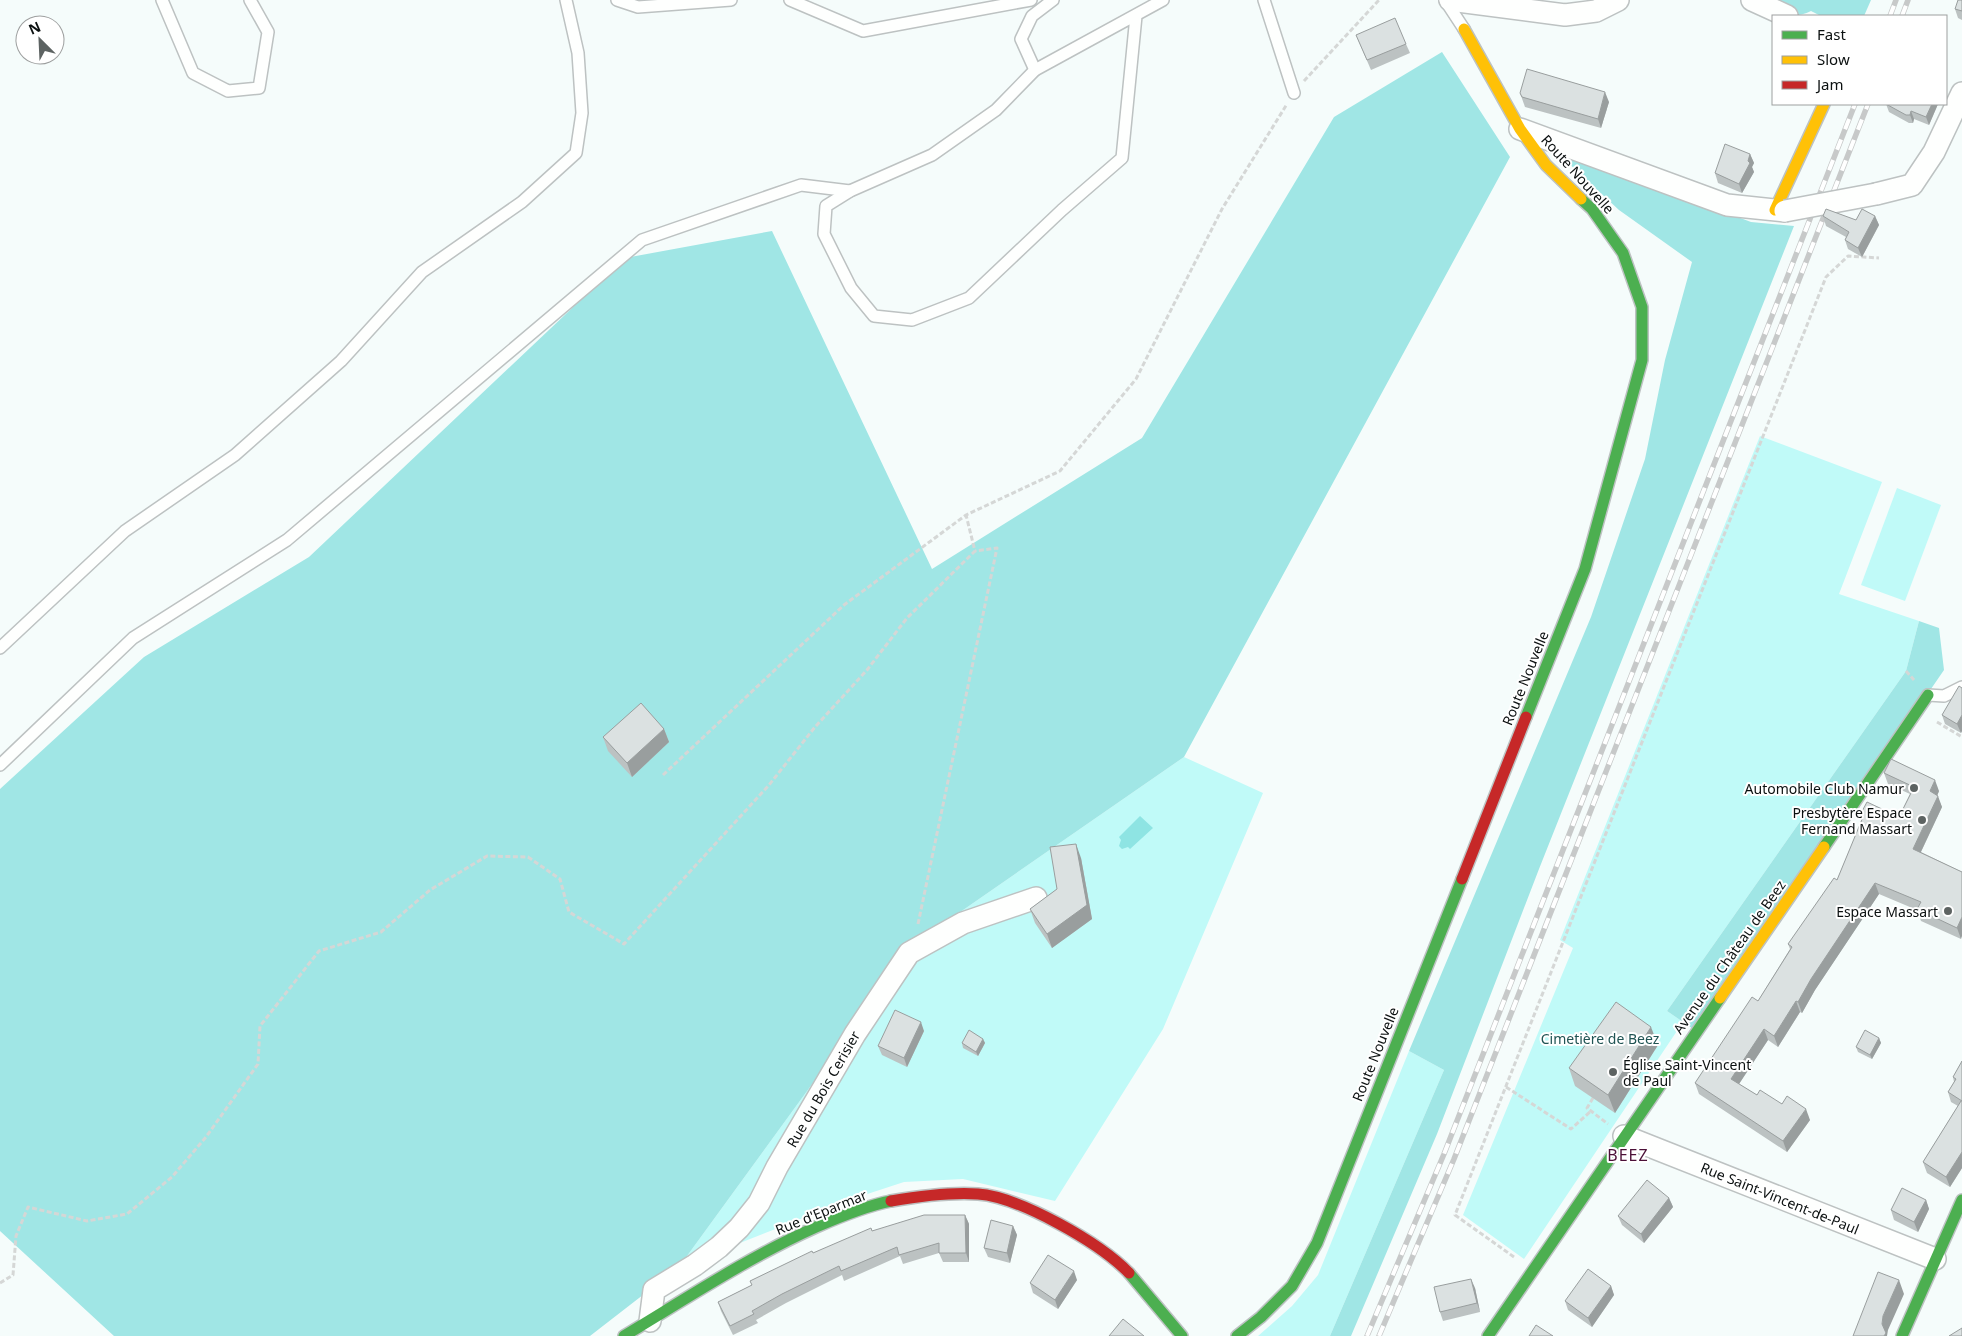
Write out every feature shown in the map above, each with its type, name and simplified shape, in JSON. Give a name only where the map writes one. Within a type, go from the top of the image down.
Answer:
[{"type":"street","points":[[1450,0],[1565,15],[1596,11],[1618,0]]},
{"type":"street","points":[[1752,0],[1785,15]]},
{"type":"street","name":"Route Nouvelle","points":[[1237,1336],[1261,1317],[1292,1286],[1317,1243],[1585,569],[1642,360],[1642,307],[1623,253],[1592,209],[1546,165],[1520,129],[1464,29]]},
{"type":"street","points":[[1520,129],[1727,205],[1780,211],[1876,194],[1912,185],[1934,152],[1962,94]]},
{"type":"street","points":[[1780,211],[1824,105]]},
{"type":"street","name":"Avenue du Château de Beez","points":[[1488,1336],[1928,695]]},
{"type":"street","name":"Rue du Bois Cerisier","points":[[650,1320],[654,1290],[696,1265],[719,1247],[740,1228],[759,1203],[777,1167],[855,1034],[910,954],[963,923],[1036,898]]},
{"type":"street","name":"Rue Saint-Vincent-de-Paul","points":[[1624,1136],[1936,1259]]},
{"type":"street","name":"Rue d'Eparmar","points":[[624,1336],[793,1237],[865,1208],[931,1193],[981,1194],[1022,1206],[1077,1234],[1114,1258],[1149,1294],[1182,1336]]},
{"type":"street","points":[[1902,1336],[1962,1200]]},
{"type":"lane","points":[[162,0],[193,73],[228,91],[259,88],[268,32],[250,0]]},
{"type":"lane","points":[[0,648],[125,531],[235,455],[341,361],[422,272],[522,202],[576,153],[582,113],[578,53],[566,0]]},
{"type":"lane","points":[[617,0],[638,7],[731,0]]},
{"type":"lane","points":[[790,0],[863,31],[1031,0]]},
{"type":"lane","points":[[1035,70],[1021,39],[1032,16],[1053,0]]},
{"type":"lane","points":[[1136,16],[1122,158],[1062,210],[969,298],[912,320],[874,316],[851,288],[824,234],[826,206],[850,191],[932,155],[996,110],[1035,70],[1163,0]]},
{"type":"lane","points":[[1264,0],[1294,92]]},
{"type":"lane","points":[[1445,0],[1464,29]]},
{"type":"lane","points":[[0,765],[133,638],[287,540],[642,240],[801,185],[850,191]]},
{"type":"lane","points":[[1928,695],[1944,696],[1962,687]]},
{"type":"path","points":[[664,775],[844,605],[966,515],[1060,471],[1136,380],[1222,209],[1294,92],[1379,0]]},
{"type":"path","points":[[1533,1270],[1454,1215],[1826,277],[1848,256],[1879,258]]},
{"type":"path","points":[[966,515],[975,552]]},
{"type":"path","points":[[0,1283],[13,1275],[16,1236],[28,1207],[87,1221],[127,1214],[172,1177],[206,1137],[258,1064],[260,1026],[319,951],[381,932],[430,890],[487,856],[528,857],[560,879],[569,912],[624,944],[769,785],[816,727],[867,670],[907,618],[975,552],[997,548],[916,935],[910,954]]},
{"type":"path","points":[[1917,711],[1962,737]]},
{"type":"path","points":[[1506,1087],[1571,1129],[1592,1111]]},
{"type":"path","points":[[1593,1098],[1587,1108],[1624,1136]]},
{"type":"green space","name":"Cimetière de Beez","points":[[1760,436],[1882,482],[1839,594],[1919,621],[1906,671],[1667,1011],[1683,1022],[1524,1259],[1463,1215],[1573,948],[1560,940]]},
{"type":"green space","points":[[1897,488],[1941,505],[1905,601],[1861,585]]},
{"type":"green space","points":[[1184,757],[1263,793],[1163,1029],[1055,1201],[963,1179],[904,1182],[849,1200],[679,1267],[914,944]]},
{"type":"green space","points":[[1409,1051],[1444,1070],[1330,1336],[1258,1336],[1292,1306],[1318,1275]]},
{"type":"shaded area","points":[[1752,0],[1871,0],[1864,15],[1819,15],[1811,11],[1803,14],[1788,15]]},
{"type":"shaded area","points":[[1442,52],[1510,157],[1184,757],[914,944],[679,1267],[590,1336],[114,1336],[0,1231],[0,789],[144,657],[309,557],[625,258],[772,231],[932,569],[1142,438],[1334,117]]},
{"type":"shaded area","points":[[1551,147],[1751,222],[1794,226],[1539,869],[1437,1134],[1351,1336],[1330,1336],[1444,1070],[1409,1051],[1591,617],[1645,459],[1665,360],[1692,262],[1619,210]]},
{"type":"shaded area","points":[[1919,621],[1939,628],[1944,670],[1696,1031],[1667,1011],[1906,671]]},
{"type":"shaded area","points":[[1140,816],[1153,828],[1130,849],[1128,847],[1122,849],[1119,846],[1121,840],[1119,837]]},
{"type":"building","points":[[1958,0],[1962,0],[1962,11],[1955,9]]},
{"type":"building","points":[[1395,18],[1406,44],[1367,60],[1356,35]]},
{"type":"building","points":[[1527,69],[1605,92],[1598,119],[1522,97],[1520,93]]},
{"type":"building","points":[[1888,105],[1932,105],[1926,117],[1911,111],[1910,115],[1906,115]]},
{"type":"building","points":[[1725,144],[1750,154],[1748,161],[1750,163],[1739,184],[1715,173]]},
{"type":"building","points":[[1826,209],[1856,220],[1862,209],[1875,216],[1858,248],[1845,240],[1849,232],[1823,216]]},
{"type":"building","points":[[1959,686],[1962,688],[1962,715],[1957,724],[1942,715]]},
{"type":"building","points":[[641,703],[664,729],[627,763],[603,737]]},
{"type":"building","points":[[1891,759],[1935,780],[1930,791],[1938,796],[1913,849],[1962,872],[1962,917],[1957,928],[1917,909],[1921,902],[1875,883],[1774,1036],[1764,1029],[1731,1079],[1757,1095],[1760,1090],[1782,1104],[1787,1096],[1806,1109],[1783,1141],[1695,1083],[1752,997],[1758,1001],[1792,947],[1788,944],[1834,878],[1837,880],[1863,817],[1860,815],[1867,802],[1899,817],[1914,787],[1884,773]]},
{"type":"building","points":[[1076,844],[1087,905],[1047,934],[1030,909],[1057,889],[1050,847]]},
{"type":"building","points":[[1616,1002],[1651,1027],[1608,1095],[1569,1068]]},
{"type":"building","points":[[895,1010],[921,1022],[904,1058],[878,1046]]},
{"type":"building","points":[[969,1030],[983,1039],[976,1052],[962,1043]]},
{"type":"building","points":[[1865,1030],[1879,1038],[1870,1055],[1856,1047]]},
{"type":"building","points":[[1962,1061],[1962,1101],[1948,1092],[1956,1079],[1953,1077]]},
{"type":"building","points":[[1961,1101],[1962,1152],[1946,1177],[1923,1162]]},
{"type":"building","points":[[1647,1180],[1669,1198],[1641,1234],[1618,1216]]},
{"type":"building","points":[[1902,1188],[1926,1200],[1914,1222],[1891,1210]]},
{"type":"building","points":[[924,1215],[965,1215],[966,1253],[939,1253],[939,1243],[899,1255],[897,1247],[841,1271],[839,1266],[782,1294],[752,1311],[754,1314],[730,1326],[718,1302],[752,1285],[750,1281],[812,1251],[813,1253],[871,1228],[872,1231]]},
{"type":"building","points":[[991,1220],[1013,1226],[1007,1253],[984,1248]]},
{"type":"building","points":[[1048,1255],[1074,1271],[1055,1300],[1030,1283]]},
{"type":"building","points":[[1588,1269],[1611,1286],[1588,1318],[1565,1301]]},
{"type":"building","points":[[1878,1272],[1899,1280],[1883,1316],[1882,1324],[1886,1333],[1884,1336],[1853,1336]]},
{"type":"building","points":[[1471,1279],[1477,1303],[1440,1312],[1434,1287]]},
{"type":"building","points":[[1123,1319],[1144,1336],[1109,1336]]},
{"type":"building","points":[[1536,1325],[1553,1336],[1529,1336]]},
{"type":"building","points":[[1962,1328],[1962,1336],[1949,1336]]},
{"type":"railway","points":[[1890,15],[1896,0]]},
{"type":"railway","points":[[1902,15],[1908,0]]},
{"type":"railway","points":[[1367,1336],[1444,1154],[1855,105]]},
{"type":"railway","points":[[1379,1336],[1454,1159],[1868,105]]},
{"type":"traffic: fast","points":[[1526,717],[1585,569],[1642,360],[1642,307],[1623,253],[1592,209],[1581,199]]},
{"type":"traffic: fast","points":[[1824,847],[1928,695]]},
{"type":"traffic: fast","points":[[1237,1336],[1261,1317],[1292,1286],[1317,1243],[1462,879]]},
{"type":"traffic: fast","points":[[1488,1336],[1720,998]]},
{"type":"traffic: fast","points":[[1902,1336],[1962,1200]]},
{"type":"traffic: fast","points":[[624,1336],[767,1251],[852,1212],[891,1201]]},
{"type":"traffic: fast","points":[[1129,1273],[1182,1336]]},
{"type":"traffic: slow","points":[[1464,29],[1520,129],[1546,165],[1581,199]]},
{"type":"traffic: slow","points":[[1775,210],[1824,105]]},
{"type":"traffic: slow","points":[[1720,998],[1824,847]]},
{"type":"traffic: jam","points":[[1462,879],[1526,717]]},
{"type":"traffic: jam","points":[[891,1201],[924,1196],[978,1194],[1015,1203],[1037,1212],[1080,1236],[1099,1248],[1129,1273]]},
{"type":"place","name":"Automobile Club Namur","points":[[1914,788]]},
{"type":"place","name":"Presbytère Espace Fernand Massart","points":[[1922,820]]},
{"type":"place","name":"Espace Massart","points":[[1948,911]]},
{"type":"place","name":"Église Saint-Vincent de Paul","points":[[1613,1072]]},
{"type":"district","name":"BEEZ","points":[[1628,1155]]}]
